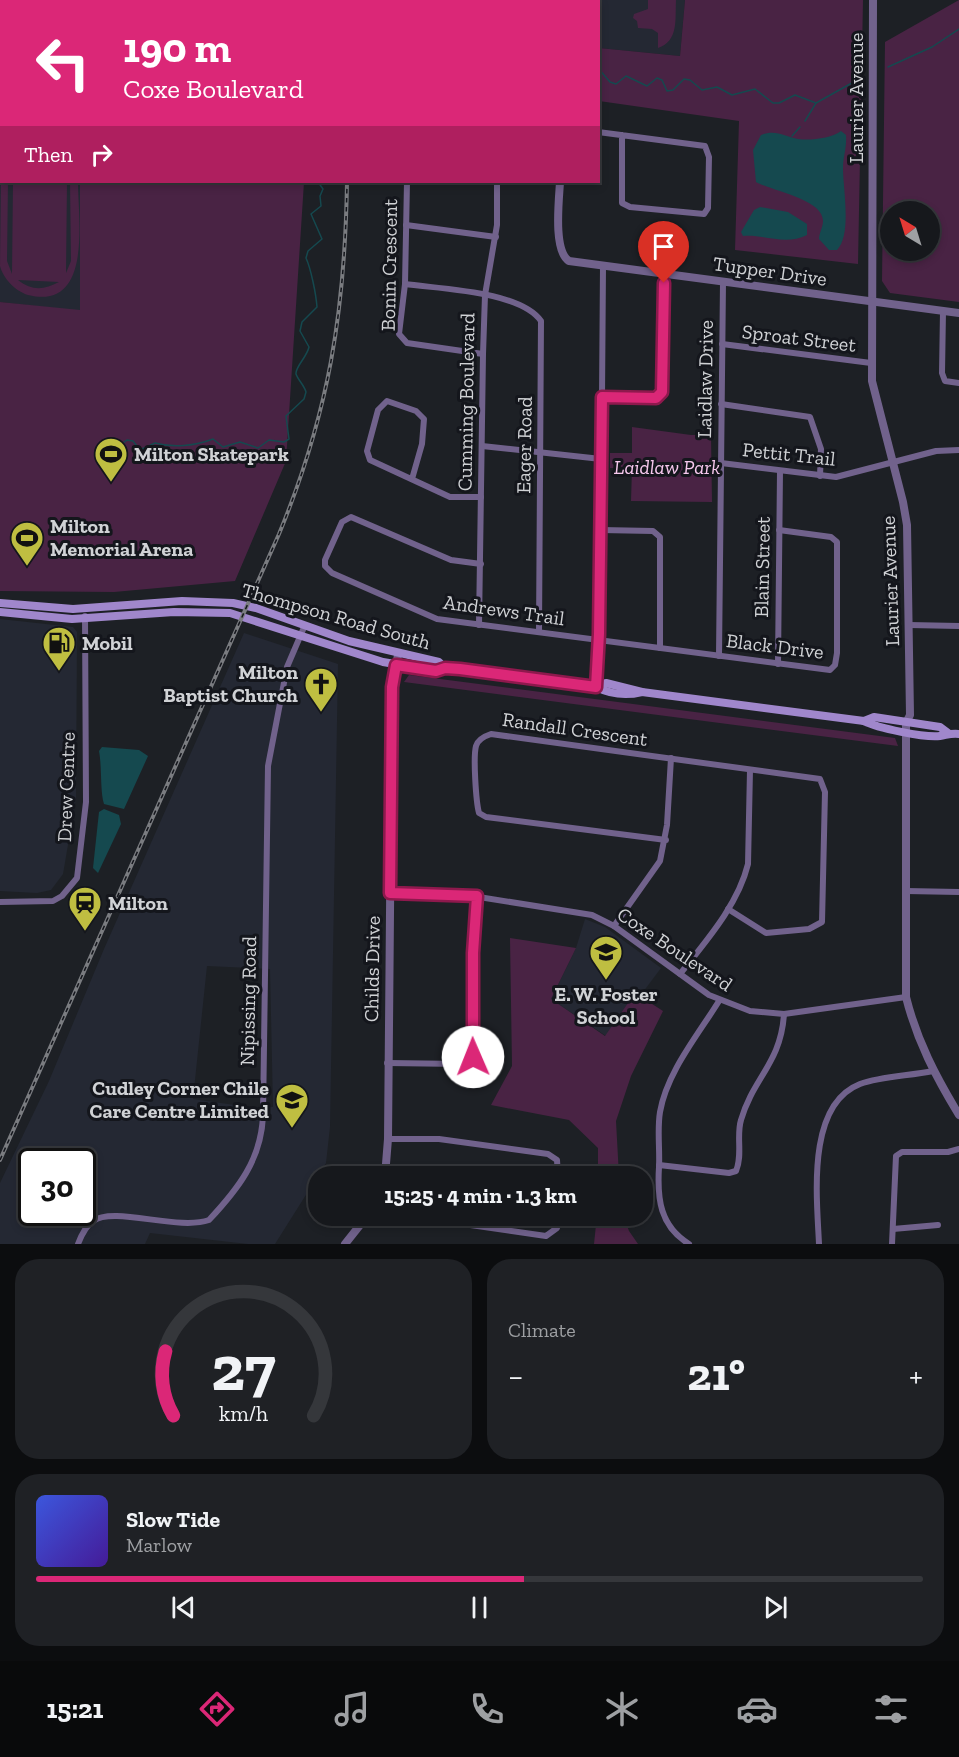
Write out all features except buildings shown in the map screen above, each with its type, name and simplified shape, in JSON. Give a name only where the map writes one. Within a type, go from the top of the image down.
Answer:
[{"type":"main road","name":"Thompson Road South","points":[[0,603],[86,609],[182,601],[216,601],[256,608],[349,641],[398,655],[439,662],[445,668]]},
{"type":"main road","name":"Thompson Road South","points":[[0,612],[85,619],[174,612],[230,613],[396,665],[436,671],[445,668],[596,687],[606,683],[642,692],[864,721],[874,727],[906,727],[940,736],[948,733],[959,734]]},
{"type":"street","name":"Laurier Avenue","points":[[873,0],[872,381],[907,525],[910,715],[906,727],[906,997],[918,1040],[959,1115]]},
{"type":"street","points":[[600,132],[622,135],[705,146],[709,157],[708,208],[704,214],[630,207],[622,202],[622,135]]},
{"type":"street","name":"Bonin Crescent","points":[[407,183],[405,284],[399,334],[403,340],[483,354]]},
{"type":"street","name":"Cumming Boulevard","points":[[479,625],[485,295],[496,237],[497,183]]},
{"type":"street","name":"Tupper Drive","points":[[560,183],[561,252],[569,261],[959,313]]},
{"type":"street","points":[[406,225],[496,237]]},
{"type":"street","points":[[596,687],[601,530],[603,266]]},
{"type":"street","points":[[602,397],[656,398],[662,392],[664,273]]},
{"type":"street","name":"Laidlaw Drive","points":[[719,656],[723,282]]},
{"type":"street","points":[[405,284],[485,295]]},
{"type":"street","name":"Eager Road","points":[[485,295],[506,300],[533,313],[542,321],[539,632]]},
{"type":"street","points":[[943,311],[943,378],[948,382],[959,383]]},
{"type":"street","name":"Sproat Street","points":[[722,344],[871,363]]},
{"type":"street","points":[[412,479],[422,444],[424,419],[416,411],[387,401],[378,410],[366,455],[370,460],[450,497],[480,497]]},
{"type":"street","points":[[721,404],[810,417],[820,449],[820,476]]},
{"type":"street","points":[[482,446],[601,459]]},
{"type":"street","name":"Pettit Trail","points":[[721,463],[820,476],[844,476],[936,451],[959,450]]},
{"type":"street","name":"Blain Street","points":[[778,664],[780,471]]},
{"type":"street","name":"Andrews Trail","points":[[481,564],[451,560],[351,517],[342,522],[325,560],[325,566],[332,573],[437,619],[599,640]]},
{"type":"street","points":[[601,530],[653,531],[660,537],[660,648]]},
{"type":"street","name":"Black Drive","points":[[599,640],[826,670],[835,665],[837,542],[831,537],[779,530]]},
{"type":"street","name":"Drew Centre","points":[[0,902],[54,901],[62,896],[77,878],[86,802],[86,609]]},
{"type":"street","name":"Nipissing Road","points":[[78,1244],[92,1222],[100,1217],[137,1218],[177,1225],[209,1220],[242,1182],[257,1155],[262,1137],[263,1116],[268,766],[287,667],[305,625]]},
{"type":"street","points":[[909,625],[959,626]]},
{"type":"street","name":"Childs Drive","points":[[386,1166],[388,1139],[392,687],[398,655]]},
{"type":"street","name":"Randall Crescent","points":[[666,840],[486,817],[479,813],[476,803],[476,745],[483,737],[490,734],[810,777],[822,782],[825,792],[823,919],[816,928],[766,933],[728,909]]},
{"type":"street","points":[[614,926],[660,861],[666,840],[671,758]]},
{"type":"street","points":[[680,974],[728,909],[744,879],[748,864],[750,770]]},
{"type":"street","points":[[906,891],[959,892]]},
{"type":"street","name":"Coxe Boulevard","points":[[390,893],[477,896],[592,915],[614,926],[719,1001],[750,1011],[784,1014],[906,997]]},
{"type":"street","points":[[387,1063],[462,1064],[472,1061],[473,953],[477,896]]},
{"type":"street","points":[[689,1244],[674,1232],[660,1209],[657,1190],[658,1130],[662,1103],[679,1066],[719,1001]]},
{"type":"street","points":[[659,1165],[729,1173],[736,1171],[740,1124],[746,1106],[778,1048],[784,1014]]},
{"type":"street","points":[[819,1244],[820,1138],[834,1106],[862,1083],[933,1071]]},
{"type":"street","points":[[388,1139],[439,1139],[548,1154],[557,1160],[557,1166]]},
{"type":"street","points":[[892,1244],[896,1156],[902,1152],[948,1152],[959,1149]]},
{"type":"street","points":[[893,1229],[938,1225]]},
{"type":"street","points":[[345,1244],[360,1226]]},
{"type":"street","points":[[477,1226],[546,1236],[557,1226]]},
{"type":"shaded area","points":[[600,0],[685,0],[680,56],[600,48]]},
{"type":"shaded area","points":[[0,183],[80,183],[80,311],[0,302]]},
{"type":"shaded area","points":[[0,619],[73,627],[77,632],[76,798],[63,874],[51,890],[37,893],[0,891]]},
{"type":"shaded area","points":[[244,633],[338,664],[330,1127],[326,1163],[324,1166],[308,1166],[308,1192],[275,1244],[248,1244],[150,1233],[145,1244],[0,1244],[0,1183],[49,1081],[104,949]],"holes":[[[207,966],[270,969],[273,1107],[256,1108],[193,1099]]]},
{"type":"shaded area","name":"E. W. Foster School","points":[[585,919],[605,927],[661,968],[640,996],[635,993],[606,1036],[551,999],[576,948]]},
{"type":"green space","points":[[648,0],[676,0],[673,35],[665,45],[658,48],[658,33],[652,29],[638,28],[637,21],[633,18],[634,14],[648,9]]},
{"type":"green space","points":[[685,0],[863,0],[858,264],[735,250],[739,121],[600,101],[600,48],[680,56]]},
{"type":"green space","points":[[959,0],[959,302],[890,293],[882,281],[882,261],[940,261],[940,201],[883,201],[885,42]]},
{"type":"green space","points":[[1,183],[8,183],[7,261],[12,274],[13,183],[67,183],[66,273],[71,261],[70,183],[78,183],[77,258],[72,276],[63,289],[49,296],[28,295],[10,283],[0,266]],"holes":[[[18,280],[59,282],[48,287],[33,288]]]},
{"type":"green space","points":[[80,183],[304,183],[286,461],[235,581],[114,592],[0,591],[0,302],[80,310]]},
{"type":"green space","name":"Laidlaw Park","points":[[632,427],[691,435],[711,435],[712,502],[631,501],[632,468],[610,468],[610,453],[632,453]]},
{"type":"green space","points":[[409,675],[895,738],[898,746],[404,682]]},
{"type":"green space","points":[[510,938],[576,948],[551,999],[605,1036],[635,993],[663,1011],[631,1076],[616,1121],[618,1166],[598,1166],[598,1148],[569,1120],[491,1105],[512,1066]]},
{"type":"green space","points":[[596,1226],[627,1226],[638,1244],[594,1244]]},
{"type":"water","points":[[841,131],[846,135],[843,168],[846,211],[844,234],[837,250],[829,250],[819,239],[823,221],[821,213],[815,207],[806,201],[756,182],[753,150],[761,135],[766,133],[809,140],[827,137]]},
{"type":"water","points":[[760,207],[788,212],[807,224],[807,235],[791,240],[743,236],[741,232],[754,210]]},
{"type":"water","points":[[102,747],[139,750],[148,756],[124,809],[104,804],[99,751]]},
{"type":"water","points":[[104,809],[119,815],[121,824],[98,873],[93,868],[99,812]]},
{"type":"waterway","points":[[888,67],[932,47],[959,29]]},
{"type":"waterway","points":[[600,70],[610,82],[616,84],[626,76],[647,86],[657,78],[662,80],[667,91],[673,90],[684,79],[690,80],[702,90],[717,87],[732,95],[755,89],[773,103],[779,103],[795,95],[816,103]]},
{"type":"waterway","points":[[805,121],[816,103],[859,79]]},
{"type":"waterway","points":[[792,136],[800,127]]},
{"type":"waterway","points":[[101,446],[104,444],[115,449],[127,440],[133,441],[140,450],[155,443],[184,445],[213,439],[223,447],[240,442],[258,448],[269,440],[284,442],[289,439],[286,416],[304,399],[306,392],[296,374],[309,347],[300,331],[302,322],[317,307],[306,258],[308,251],[322,239],[311,214],[321,206],[320,196],[323,189],[319,183]]},
{"type":"railway","points":[[0,1160],[279,534],[296,489],[322,403],[331,361],[343,274],[347,183]]},
{"type":"place","name":"Milton Skatepark","points":[[111,483]]},
{"type":"place","name":"Milton Memorial Arena","points":[[27,567]]},
{"type":"place","name":"Mobil","points":[[59,672]]},
{"type":"place","name":"Milton Baptist Church","points":[[321,713]]},
{"type":"place","name":"Milton","points":[[85,932]]},
{"type":"place","name":"E. W. Foster School","points":[[606,981]]},
{"type":"place","name":"Cudley Corner Chile Care Centre Limited","points":[[292,1129]]},
{"type":"route","points":[[473,1057],[473,953],[477,896],[390,893],[392,687],[396,665],[436,671],[445,668],[460,669],[596,687],[599,634],[602,397],[656,398],[662,392],[664,283]]}]
